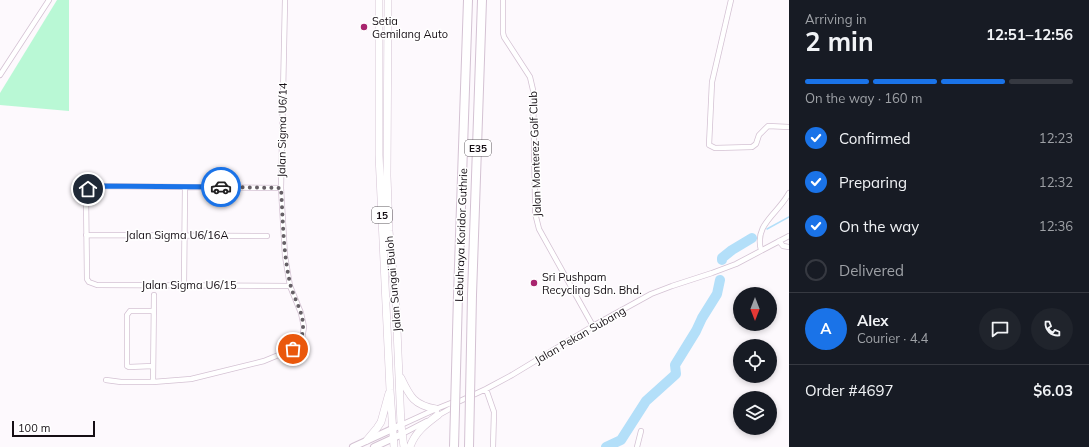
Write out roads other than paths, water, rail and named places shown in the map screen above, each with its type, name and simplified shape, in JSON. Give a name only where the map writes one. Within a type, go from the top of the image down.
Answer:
[{"type":"highway","name":"Jalan Sungai Buloh","points":[[379,0],[379,155],[394,447]]},
{"type":"highway","name":"Jalan Sungai Buloh","points":[[388,0],[387,176],[389,231],[396,305],[400,376],[401,425],[404,447]]},
{"type":"highway","name":"Lebuhraya Koridor Guthrie","points":[[454,447],[468,0]]},
{"type":"highway","name":"Lebuhraya Koridor Guthrie","points":[[469,447],[472,295],[482,0]]},
{"type":"highway","points":[[400,376],[409,395],[414,400],[437,412],[422,427],[410,447]]},
{"type":"highway","points":[[367,440],[381,422],[386,397],[390,390]]},
{"type":"main road","points":[[353,447],[401,425]]},
{"type":"main road","points":[[374,447],[402,434]]},
{"type":"street","points":[[0,76],[49,0]]},
{"type":"street","name":"Jalan Sigma U6/14","points":[[106,380],[121,382],[152,382],[191,379],[264,361],[293,349],[302,339],[304,327],[301,313],[290,286],[285,256],[281,188],[285,0]]},
{"type":"street","name":"Jalan Monterez Golf Club","points":[[503,0],[504,37],[530,77],[533,90],[535,199],[539,229],[592,326]]},
{"type":"street","points":[[732,0],[712,82],[709,145],[715,148],[752,147],[756,144],[760,135],[768,126],[783,125],[789,127]]},
{"type":"street","points":[[86,235],[86,195],[88,189],[96,186],[281,188]]},
{"type":"street","points":[[184,285],[185,186]]},
{"type":"street","points":[[761,250],[759,240],[762,229],[789,193]]},
{"type":"street","name":"Jalan Sigma U6/16A","points":[[86,235],[267,236]]},
{"type":"street","name":"Jalan Sigma U6/15","points":[[86,235],[87,279],[89,282],[97,285],[290,286]]},
{"type":"street","name":"Jalan Pekan Subang","points":[[437,412],[453,408],[460,401],[512,376],[592,326],[651,294],[712,273],[789,236]]},
{"type":"street","points":[[779,241],[783,246],[789,247]]},
{"type":"street","points":[[152,382],[154,295]]},
{"type":"street","points":[[153,310],[130,311],[127,313],[127,366],[153,366]]},
{"type":"street","points":[[486,389],[494,412],[493,447]]},
{"type":"street","points":[[401,425],[437,412]]},
{"type":"street","points":[[402,434],[437,412]]},
{"type":"street","points":[[637,447],[641,431]]},
{"type":"waterway","points":[[767,229],[789,217]]},
{"type":"waterway","points":[[722,260],[722,258],[732,250],[752,238]]},
{"type":"waterway","points":[[606,447],[621,440],[646,401],[676,374],[675,365],[717,294],[720,280]]},
{"type":"place","name":"Setia Gemilang Auto","points":[[364,27]]},
{"type":"place","name":"Sri Pushpam Recycling Sdn. Bhd.","points":[[534,283]]}]
